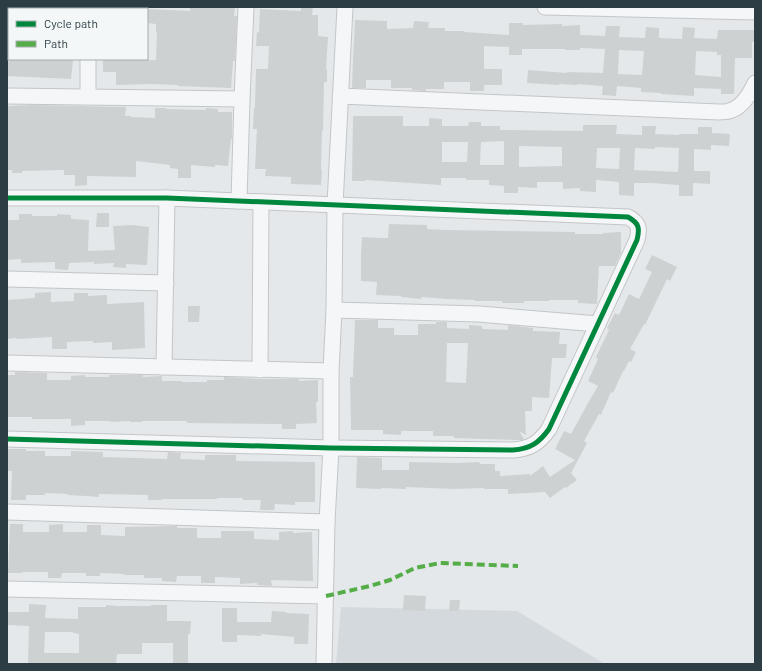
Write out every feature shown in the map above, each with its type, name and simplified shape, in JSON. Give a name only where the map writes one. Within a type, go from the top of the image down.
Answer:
[{"type":"street","points":[[239,201],[246,7]]},
{"type":"street","points":[[324,664],[327,522],[331,448],[331,371],[334,310],[335,205],[345,7]]},
{"type":"street","points":[[545,7],[755,12]]},
{"type":"street","points":[[88,60],[88,97]]},
{"type":"street","points":[[340,96],[719,112],[737,108],[746,99],[755,83]]},
{"type":"street","points":[[7,96],[242,99]]},
{"type":"street","points":[[7,198],[167,198],[628,217],[634,220],[639,232],[637,240],[549,429],[544,437],[529,447],[521,450],[331,448],[7,439]]},
{"type":"street","points":[[164,367],[167,198]]},
{"type":"street","points":[[260,370],[261,202]]},
{"type":"street","points":[[7,279],[166,283]]},
{"type":"street","points":[[334,310],[479,314],[598,324]]},
{"type":"street","points":[[7,363],[331,371]]},
{"type":"street","points":[[7,512],[327,522]]},
{"type":"street","points":[[7,589],[326,596]]},
{"type":"shaded area","points":[[341,607],[517,611],[605,664],[336,664]]},
{"type":"building","points":[[190,7],[235,7],[234,16],[237,16],[235,61],[233,61],[231,88],[152,84],[116,85],[116,72],[103,72],[103,60],[156,60],[156,24],[148,23],[148,9],[190,11]]},
{"type":"building","points":[[301,7],[313,7],[312,15],[318,15],[318,36],[328,37],[326,69],[327,82],[324,82],[321,185],[291,184],[291,177],[265,176],[266,169],[255,169],[257,129],[253,129],[256,69],[268,69],[269,46],[256,46],[257,32],[259,33],[260,9],[301,11]]},
{"type":"building","points":[[355,20],[387,21],[387,29],[413,28],[414,21],[429,22],[428,28],[445,28],[445,31],[509,35],[509,23],[523,23],[523,25],[580,25],[580,35],[605,36],[606,26],[620,26],[619,37],[645,38],[646,27],[659,28],[659,38],[682,39],[683,27],[695,28],[694,38],[717,39],[718,30],[755,30],[755,42],[752,42],[752,58],[735,58],[734,94],[721,94],[721,89],[694,88],[694,96],[661,94],[641,92],[641,88],[617,86],[616,96],[602,95],[603,86],[527,83],[528,70],[567,73],[603,73],[605,49],[522,49],[522,55],[509,55],[509,47],[484,46],[484,69],[502,69],[502,85],[484,85],[484,91],[470,91],[470,82],[444,82],[444,89],[426,89],[426,91],[412,90],[412,88],[391,88],[391,80],[366,80],[366,88],[352,88]],"holes":[[[619,50],[644,51],[642,75],[618,74]],[[696,51],[717,52],[717,55],[721,55],[721,77],[695,75]]]},
{"type":"building","points":[[7,59],[73,60],[71,79],[7,76]]},
{"type":"building","points":[[33,105],[126,107],[125,116],[155,118],[155,108],[206,110],[206,108],[218,109],[218,112],[232,112],[232,139],[228,166],[215,165],[215,167],[191,165],[191,178],[178,178],[178,169],[170,168],[170,165],[136,161],[136,177],[87,176],[87,185],[75,186],[75,175],[64,175],[64,170],[22,171],[22,173],[12,173],[12,170],[7,170],[7,106]]},
{"type":"building","points":[[353,116],[403,116],[403,126],[429,126],[429,118],[442,119],[442,126],[468,126],[469,122],[481,122],[481,126],[500,126],[500,130],[583,131],[583,125],[617,125],[616,134],[642,135],[642,126],[656,126],[655,134],[698,134],[698,127],[712,127],[712,133],[730,134],[729,146],[711,145],[711,150],[694,149],[694,171],[710,171],[710,184],[693,183],[693,196],[679,196],[679,185],[651,183],[634,183],[634,196],[619,195],[619,182],[596,180],[596,192],[580,191],[580,188],[563,189],[563,182],[537,182],[537,188],[518,187],[518,193],[504,193],[504,186],[489,185],[489,180],[466,180],[466,178],[441,178],[441,185],[365,180],[352,181]],"holes":[[[504,141],[504,165],[480,165],[481,142]],[[442,142],[468,142],[467,162],[442,162]],[[519,146],[562,147],[562,166],[519,167]],[[597,148],[620,148],[619,169],[596,168]],[[635,148],[679,148],[678,172],[634,170]]]},
{"type":"building","points":[[97,213],[109,213],[109,227],[96,227]]},
{"type":"building","points":[[19,214],[32,214],[32,216],[57,216],[57,214],[71,215],[71,219],[89,220],[88,251],[115,250],[113,226],[132,225],[149,227],[147,265],[126,264],[126,268],[113,267],[114,263],[69,263],[68,270],[55,269],[55,262],[21,263],[21,259],[7,260],[7,220],[19,220]]},
{"type":"building","points":[[389,224],[427,225],[427,229],[447,230],[575,232],[575,234],[603,234],[621,232],[621,253],[615,266],[599,266],[597,304],[578,303],[578,300],[502,303],[502,301],[475,301],[421,297],[421,299],[401,296],[376,295],[377,282],[361,281],[362,237],[388,238]]},
{"type":"building","points":[[652,255],[677,267],[670,281],[667,279],[645,325],[644,324],[630,349],[636,352],[631,362],[629,361],[623,371],[613,393],[611,392],[601,415],[599,414],[584,441],[587,443],[571,473],[577,480],[550,498],[545,492],[508,494],[508,489],[406,487],[406,489],[356,488],[357,457],[382,458],[382,470],[409,470],[409,462],[479,462],[480,464],[495,464],[495,471],[500,471],[500,476],[530,474],[530,476],[543,466],[550,477],[575,460],[555,449],[564,431],[571,434],[598,386],[588,381],[598,359],[596,357],[609,330],[607,328],[615,313],[619,315],[629,294],[639,299],[652,272],[645,269]]},
{"type":"building","points":[[51,292],[51,302],[74,301],[74,293],[88,293],[88,296],[107,295],[107,304],[144,302],[145,348],[112,350],[112,342],[93,343],[93,341],[67,342],[67,349],[52,349],[52,337],[7,339],[7,300],[35,298],[35,293]]},
{"type":"building","points":[[188,306],[200,306],[199,322],[188,322]]},
{"type":"building","points":[[355,320],[378,320],[378,328],[394,328],[394,335],[418,335],[418,324],[436,324],[436,322],[447,322],[447,328],[469,329],[469,325],[482,326],[482,329],[508,330],[508,325],[533,328],[533,331],[560,332],[559,344],[567,344],[566,358],[552,358],[549,398],[532,397],[532,411],[525,411],[526,435],[519,431],[524,439],[522,440],[433,436],[433,431],[401,431],[401,435],[383,434],[383,430],[351,430],[350,377],[353,377]],"holes":[[[447,343],[468,343],[466,383],[446,382]]]},
{"type":"building","points":[[15,372],[47,373],[47,380],[71,380],[71,376],[85,375],[85,377],[109,377],[109,375],[143,375],[143,377],[162,376],[162,381],[182,382],[224,380],[224,377],[299,379],[299,381],[318,380],[318,402],[316,402],[317,423],[296,424],[296,429],[282,429],[282,424],[187,423],[187,421],[85,421],[85,425],[71,426],[71,419],[32,419],[32,417],[7,417],[7,375],[15,375]]},
{"type":"building","points":[[7,449],[45,451],[45,456],[71,456],[71,451],[103,452],[103,457],[167,459],[168,452],[181,453],[180,459],[205,460],[205,455],[236,455],[236,461],[315,462],[315,502],[295,502],[295,505],[275,504],[274,510],[260,510],[261,500],[243,500],[243,498],[148,500],[148,495],[99,494],[99,497],[45,493],[45,495],[26,495],[26,500],[11,500],[12,471],[7,471]]},
{"type":"building","points":[[10,524],[23,524],[23,532],[49,532],[49,525],[63,524],[63,532],[87,532],[87,525],[101,525],[101,535],[125,536],[125,527],[177,526],[177,528],[197,528],[197,538],[221,538],[221,531],[254,531],[254,539],[279,540],[279,532],[312,532],[313,581],[271,580],[272,586],[257,585],[257,583],[240,584],[240,578],[215,577],[215,583],[201,583],[201,576],[177,576],[176,582],[162,581],[162,578],[144,578],[144,575],[100,573],[100,576],[86,576],[86,573],[62,573],[61,578],[48,578],[48,572],[8,573]]},
{"type":"building","points":[[404,595],[426,596],[425,611],[403,610]]},
{"type":"building","points":[[450,600],[460,600],[459,611],[449,611]]},
{"type":"building","points":[[29,604],[46,605],[45,618],[78,619],[78,607],[106,607],[106,605],[167,605],[167,621],[191,621],[190,634],[188,634],[188,664],[173,664],[173,643],[142,643],[142,654],[117,654],[116,664],[28,664],[29,626],[8,625],[8,612],[29,612]],"holes":[[[45,632],[70,632],[79,634],[79,653],[44,653]]]},
{"type":"building","points":[[222,608],[237,608],[237,622],[271,622],[272,611],[309,614],[308,644],[294,644],[294,637],[261,634],[261,636],[237,635],[237,642],[222,642]]},
{"type":"marked path","points":[[326,596],[370,586],[390,580],[415,568],[440,563],[518,566]]},
{"type":"cycle path","points":[[7,198],[167,198],[628,217],[638,226],[637,240],[549,429],[538,442],[529,447],[513,450],[331,448],[7,439]]}]
